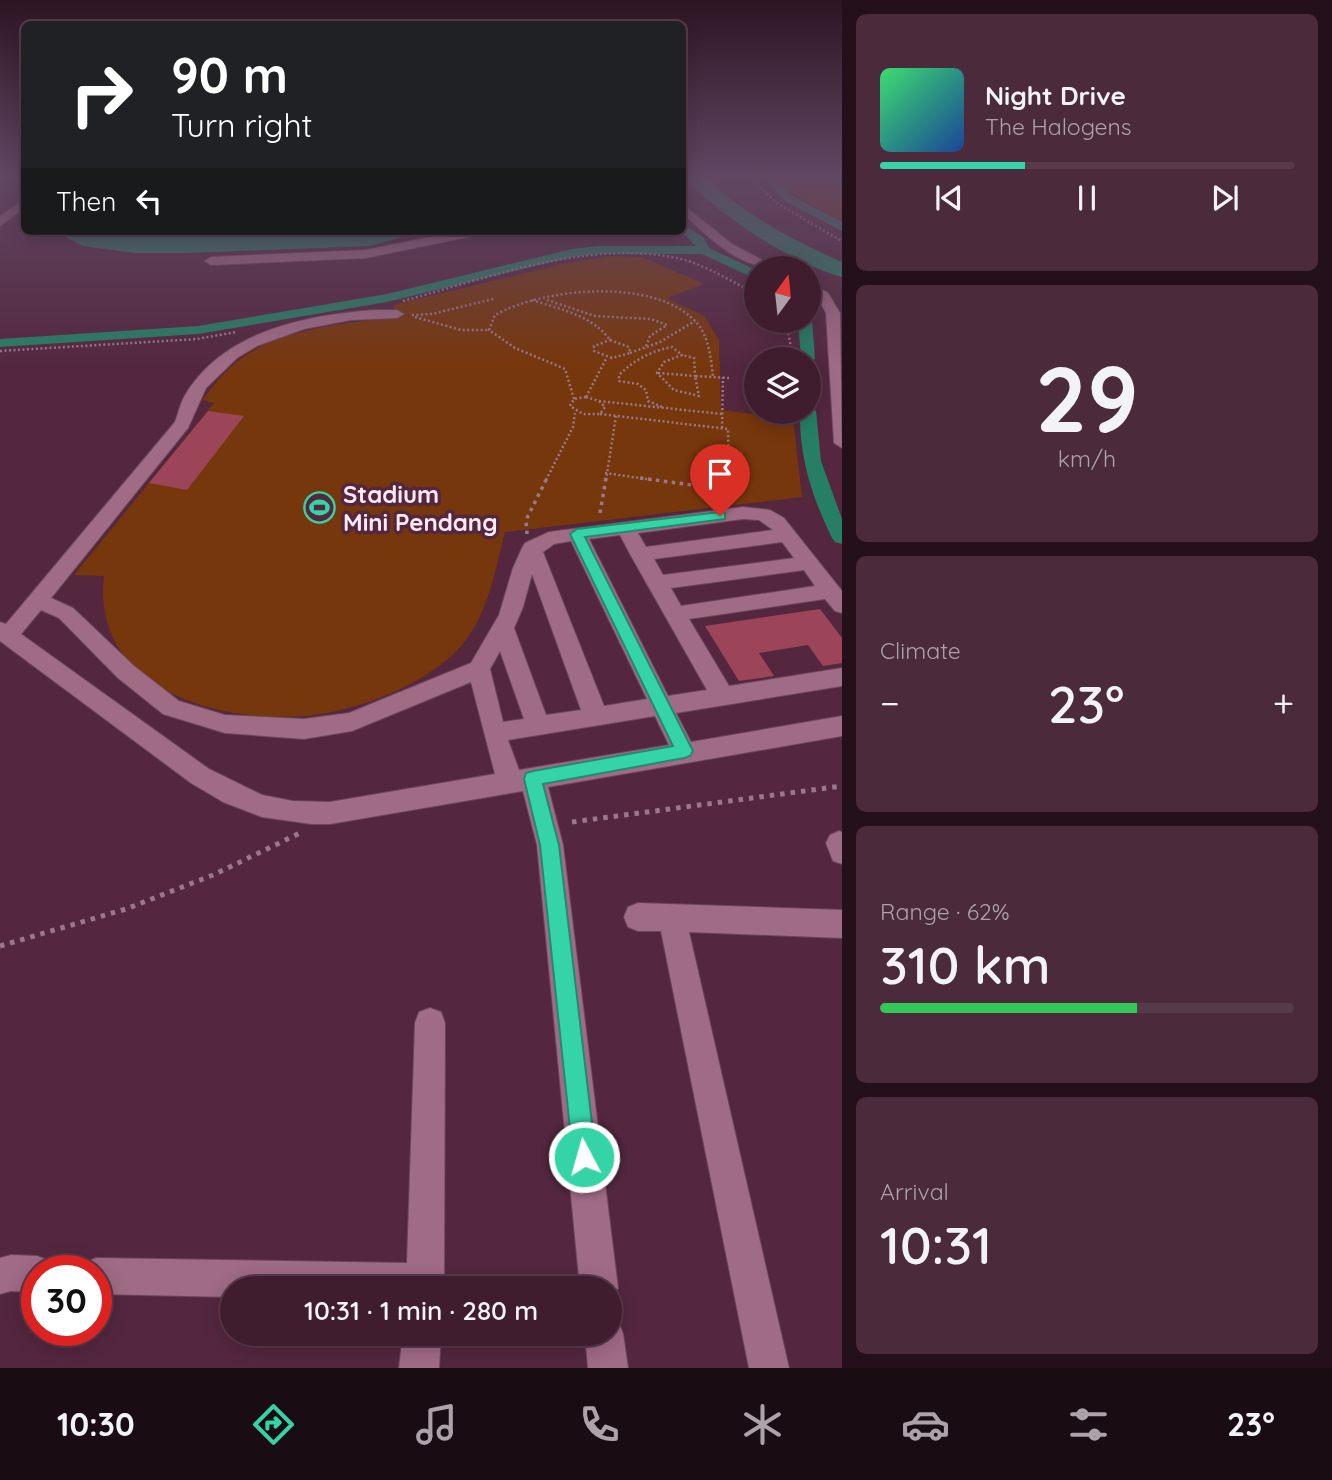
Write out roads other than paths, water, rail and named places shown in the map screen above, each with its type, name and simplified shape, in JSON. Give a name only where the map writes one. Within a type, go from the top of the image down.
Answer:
[{"type":"street","points":[[211,261],[366,254],[440,239]]},
{"type":"street","points":[[718,239],[746,256]]},
{"type":"street","points":[[821,295],[833,313],[842,443]]},
{"type":"street","points":[[404,314],[355,317],[291,328],[260,337],[233,352],[213,370],[192,399],[182,424],[37,600],[4,633],[200,776],[231,795],[251,805],[300,814],[330,813],[842,726]]},
{"type":"street","points":[[37,600],[66,613],[125,673],[171,708],[225,724],[304,729],[352,722],[479,668],[514,606],[521,568],[532,548],[549,538],[743,513],[763,514],[777,523],[836,598]]},
{"type":"street","points":[[626,528],[723,696]]},
{"type":"street","points":[[577,534],[684,751]]},
{"type":"street","points":[[640,554],[786,535]]},
{"type":"street","points":[[532,548],[596,717]]},
{"type":"street","points":[[658,583],[808,564]]},
{"type":"street","points":[[676,614],[836,598]]},
{"type":"street","points":[[503,627],[538,726]]},
{"type":"street","points":[[479,668],[494,733],[521,780],[550,845],[598,1276]]},
{"type":"street","points":[[494,733],[842,677]]},
{"type":"street","points":[[638,917],[842,923]]},
{"type":"street","points":[[672,918],[769,1368]]},
{"type":"street","points":[[425,1276],[430,1023]]},
{"type":"street","points":[[0,1276],[21,1273]]},
{"type":"street","points":[[112,1276],[220,1279]]},
{"type":"street","points":[[419,1368],[421,1346]]},
{"type":"street","points":[[605,1346],[608,1368]]},
{"type":"waterway","points":[[697,239],[704,250]]},
{"type":"waterway","points":[[780,239],[842,270]]},
{"type":"waterway","points":[[0,343],[198,330],[387,298],[572,253],[599,250],[704,250]]},
{"type":"waterway","points":[[704,250],[744,269]]},
{"type":"waterway","points":[[806,333],[807,347]]},
{"type":"waterway","points":[[808,424],[816,477],[842,538]]},
{"type":"place","name":"Stadium Mini Pendang","points":[[320,508]]}]
